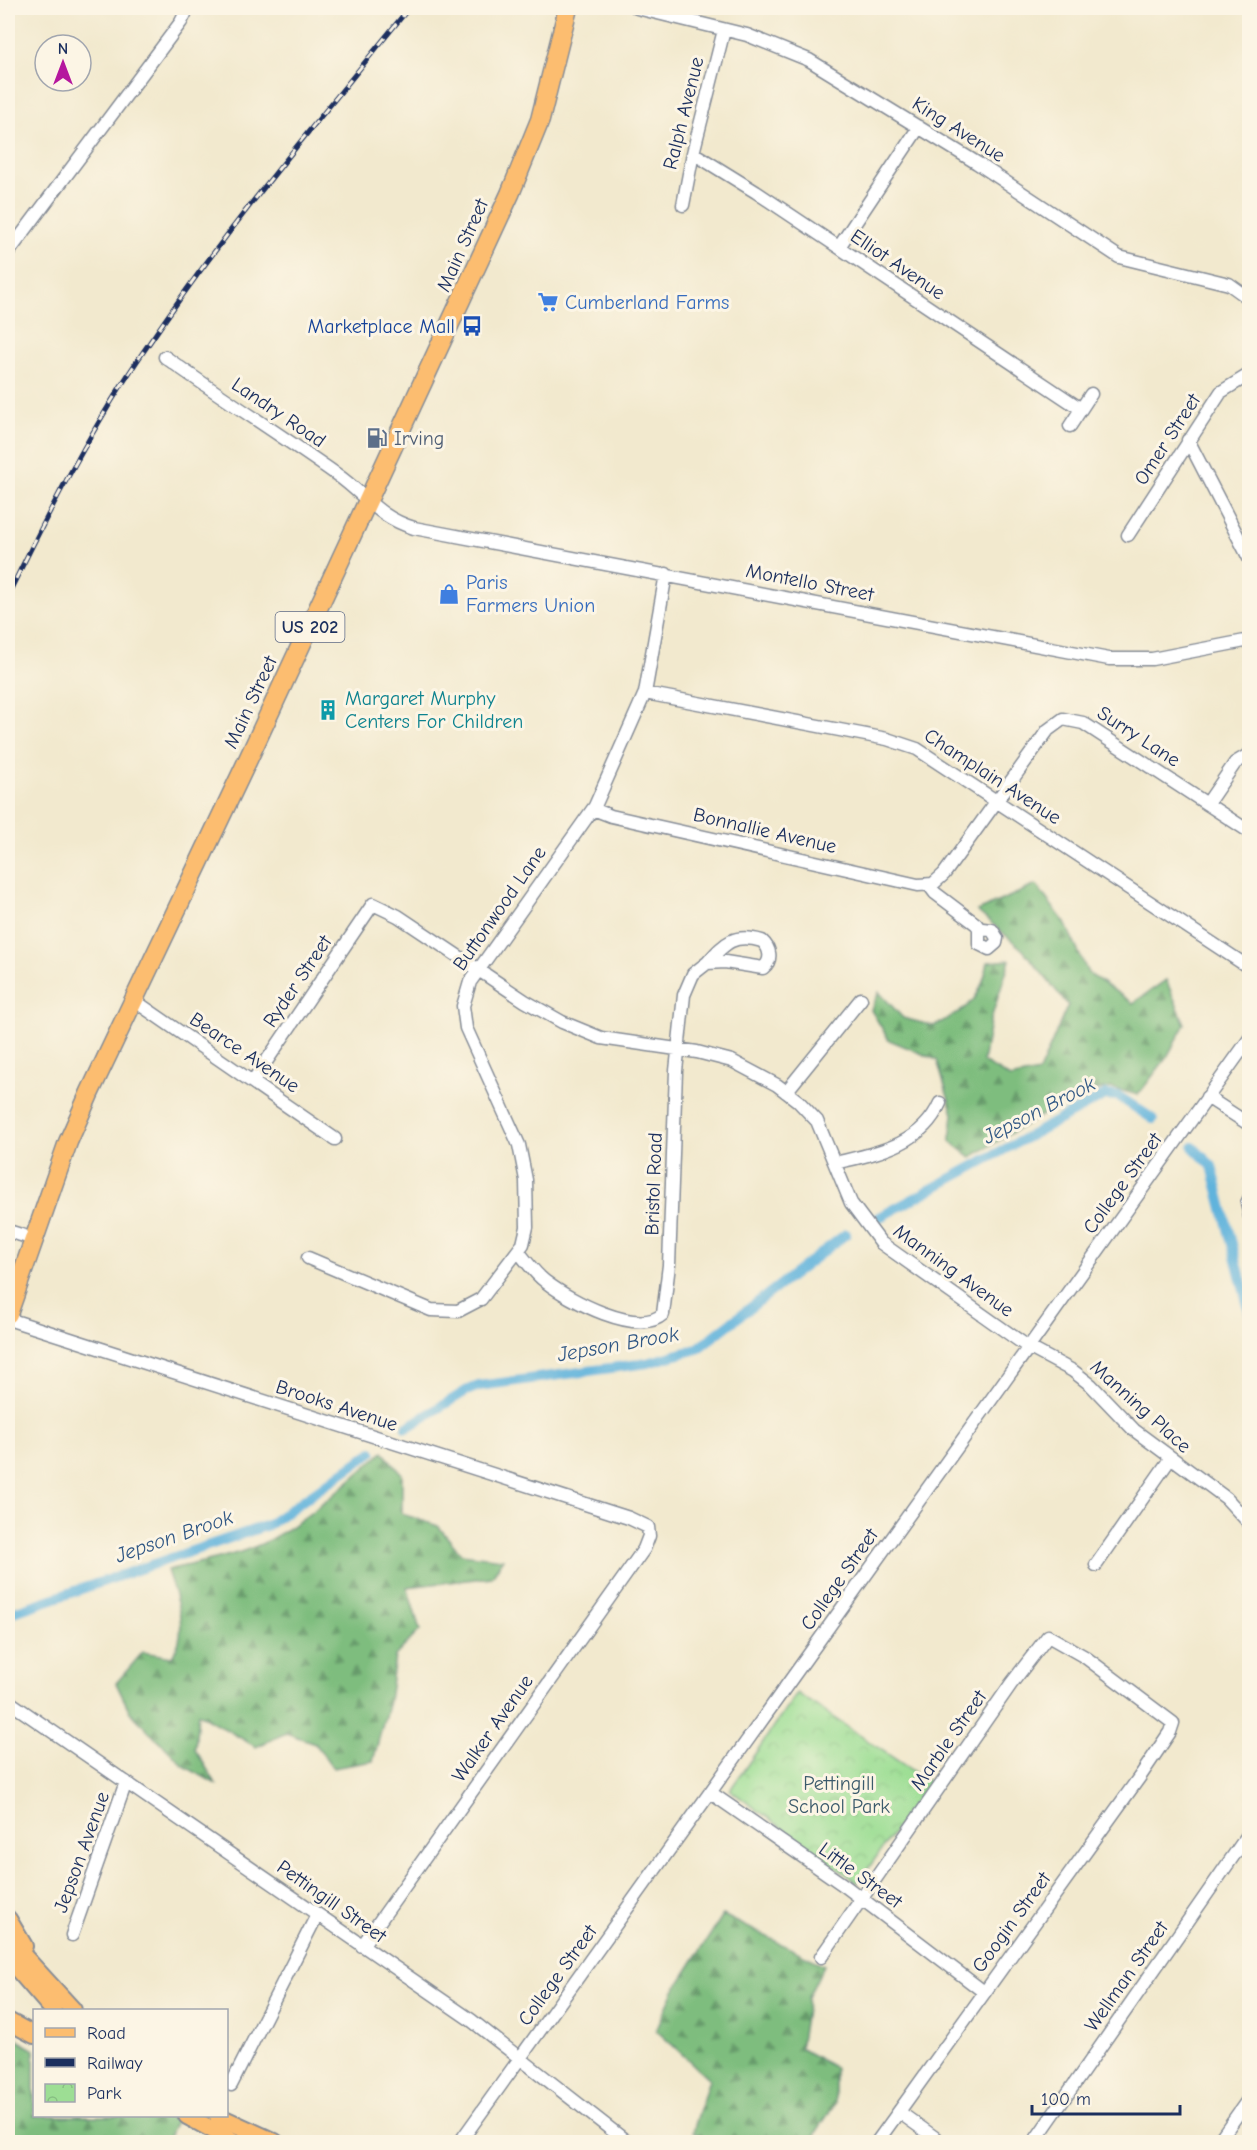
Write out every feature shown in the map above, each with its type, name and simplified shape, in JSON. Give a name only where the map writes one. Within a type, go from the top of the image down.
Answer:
[{"type":"highway","name":"Main Street","points":[[8,1314],[68,1142],[132,999],[240,778],[368,504],[526,156],[555,68],[568,8]]},
{"type":"main road","points":[[8,1919],[56,1991]]},
{"type":"main road","points":[[8,1939],[72,2009]]},
{"type":"main road","points":[[8,1958],[52,2009]]},
{"type":"main road","points":[[8,2021],[33,2034]]},
{"type":"main road","points":[[191,2117],[235,2142]]},
{"type":"main road","points":[[223,2117],[275,2142]]},
{"type":"street","points":[[9,246],[112,117],[188,8]]},
{"type":"street","name":"King Avenue","points":[[638,8],[755,38],[809,60],[919,127],[1119,257],[1229,284],[1250,298]]},
{"type":"street","name":"Ralph Avenue","points":[[683,205],[693,153],[724,30]]},
{"type":"street","points":[[839,247],[919,127]]},
{"type":"street","name":"Elliot Avenue","points":[[693,153],[839,247],[1081,409]]},
{"type":"street","name":"Landry Road","points":[[165,357],[341,477],[368,504]]},
{"type":"street","name":"Omer Street","points":[[1128,536],[1221,392],[1250,374]]},
{"type":"street","points":[[1070,426],[1091,394]]},
{"type":"street","points":[[1188,440],[1250,560]]},
{"type":"street","name":"Montello Street","points":[[368,504],[388,519],[414,528],[1109,659],[1152,659],[1250,640]]},
{"type":"street","name":"Buttonwood Lane","points":[[308,1258],[431,1310],[458,1311],[482,1299],[525,1239],[528,1204],[524,1162],[512,1125],[470,1036],[463,1014],[467,990],[478,970],[593,809],[645,693],[666,574]]},
{"type":"street","name":"Champlain Avenue","points":[[645,693],[906,744],[926,754],[1250,968]]},
{"type":"street","name":"Surry Lane","points":[[996,800],[1048,730],[1063,718],[1083,723],[1250,832]]},
{"type":"street","points":[[1207,804],[1235,763],[1250,754]]},
{"type":"street","points":[[983,928],[992,930],[997,938],[996,944],[989,949],[979,944],[979,928],[976,924],[935,893],[929,885],[936,883],[944,874],[996,800]]},
{"type":"street","name":"Bonnallie Avenue","points":[[593,809],[611,816],[929,885]]},
{"type":"street","name":"Manning Avenue","points":[[373,904],[398,916],[525,1001],[582,1030],[623,1043],[715,1056],[745,1065],[786,1092],[817,1121],[851,1203],[881,1243],[1029,1347]]},
{"type":"street","name":"Ryder Street","points":[[253,1081],[373,904]]},
{"type":"street","name":"Bristol Road","points":[[518,1251],[547,1283],[593,1309],[641,1321],[659,1318],[666,1308],[677,1050],[687,987],[693,974],[732,939],[762,941],[769,952],[769,961],[763,968],[725,962],[707,963]]},
{"type":"street","name":"Bearce Avenue","points":[[132,999],[335,1138]]},
{"type":"street","points":[[786,1092],[848,1011],[861,999]]},
{"type":"street","name":"College Street","points":[[460,2142],[1250,1038]]},
{"type":"street","points":[[1207,1097],[1250,1125]]},
{"type":"street","points":[[835,1163],[898,1146],[928,1124],[940,1103]]},
{"type":"street","points":[[1250,1197],[1247,1203],[1250,1217]]},
{"type":"street","points":[[8,1231],[33,1239]]},
{"type":"street","name":"Brooks Avenue","points":[[8,1319],[629,1518],[645,1524],[650,1532]]},
{"type":"street","name":"Manning Place","points":[[1029,1347],[1073,1371],[1091,1384],[1134,1430],[1170,1459],[1226,1498],[1250,1524]]},
{"type":"street","points":[[1096,1565],[1170,1459]]},
{"type":"street","name":"Walker Avenue","points":[[362,1946],[644,1549],[650,1532]]},
{"type":"street","name":"Marble Street","points":[[821,1957],[860,1898],[1048,1636],[1085,1657],[1173,1723]]},
{"type":"street","name":"Pettingill Street","points":[[8,1701],[521,2058],[627,2142]]},
{"type":"street","name":"Googin Street","points":[[877,2142],[1141,1775],[1170,1732],[1173,1723]]},
{"type":"street","name":"Jepson Avenue","points":[[72,1935],[126,1782]]},
{"type":"street","name":"Little Street","points":[[711,1793],[860,1898],[984,1992]]},
{"type":"street","name":"Wellman Street","points":[[1034,2142],[1250,1833]]},
{"type":"street","points":[[231,2085],[317,1915]]},
{"type":"street","points":[[1218,2142],[1250,2097]]},
{"type":"street","points":[[899,2112],[941,2142]]},
{"type":"green space","points":[[1036,885],[1065,923],[1088,973],[1133,1003],[1166,980],[1185,1024],[1167,1057],[1138,1095],[1112,1088],[1081,1092],[971,1157],[950,1141],[953,1114],[937,1060],[889,1040],[871,1010],[879,992],[903,1018],[934,1026],[971,1002],[981,987],[988,962],[1010,960],[990,1022],[983,1062],[1010,1078],[1039,1072],[1068,1005],[1023,950],[977,911]]},
{"type":"green space","points":[[383,1452],[402,1474],[402,1514],[438,1526],[461,1554],[503,1559],[492,1577],[407,1587],[420,1630],[395,1656],[389,1701],[373,1761],[333,1768],[315,1743],[286,1733],[256,1747],[198,1713],[195,1749],[216,1784],[184,1766],[130,1712],[116,1683],[143,1652],[172,1657],[177,1646],[180,1636],[180,1614],[167,1570],[233,1554],[269,1540],[314,1510]]},
{"type":"green space","name":"Pettingill School Park","points":[[797,1693],[929,1782],[858,1883],[730,1790]]},
{"type":"green space","points":[[723,1915],[824,1965],[808,1997],[800,2048],[835,2068],[835,2104],[815,2134],[821,2142],[711,2142],[693,2132],[709,2079],[656,2030],[674,1991]]},
{"type":"green space","points":[[8,2034],[33,2049],[33,2117],[167,2117],[176,2121],[167,2142],[8,2142]]},
{"type":"waterway","name":"Jepson Brook","points":[[878,1218],[1105,1095],[1118,1096],[1153,1119]]},
{"type":"waterway","name":"Jepson Brook","points":[[1193,1147],[1212,1166],[1250,1314]]},
{"type":"waterway","name":"Jepson Brook","points":[[406,1428],[466,1391],[479,1386],[647,1363],[697,1349],[846,1234]]},
{"type":"waterway","name":"Jepson Brook","points":[[8,1614],[268,1525],[372,1452]]},
{"type":"railway","points":[[8,595],[74,466],[150,342],[243,214],[409,8]]},
{"type":"place","name":"Cumberland Farms","points":[[548,302]]},
{"type":"place","name":"Marketplace Mall","points":[[472,326]]},
{"type":"place","name":"Irving","points":[[377,438]]},
{"type":"place","name":"Paris Farmers Union","points":[[449,594]]},
{"type":"place","name":"Margaret Murphy Centers For Children","points":[[328,710]]}]
